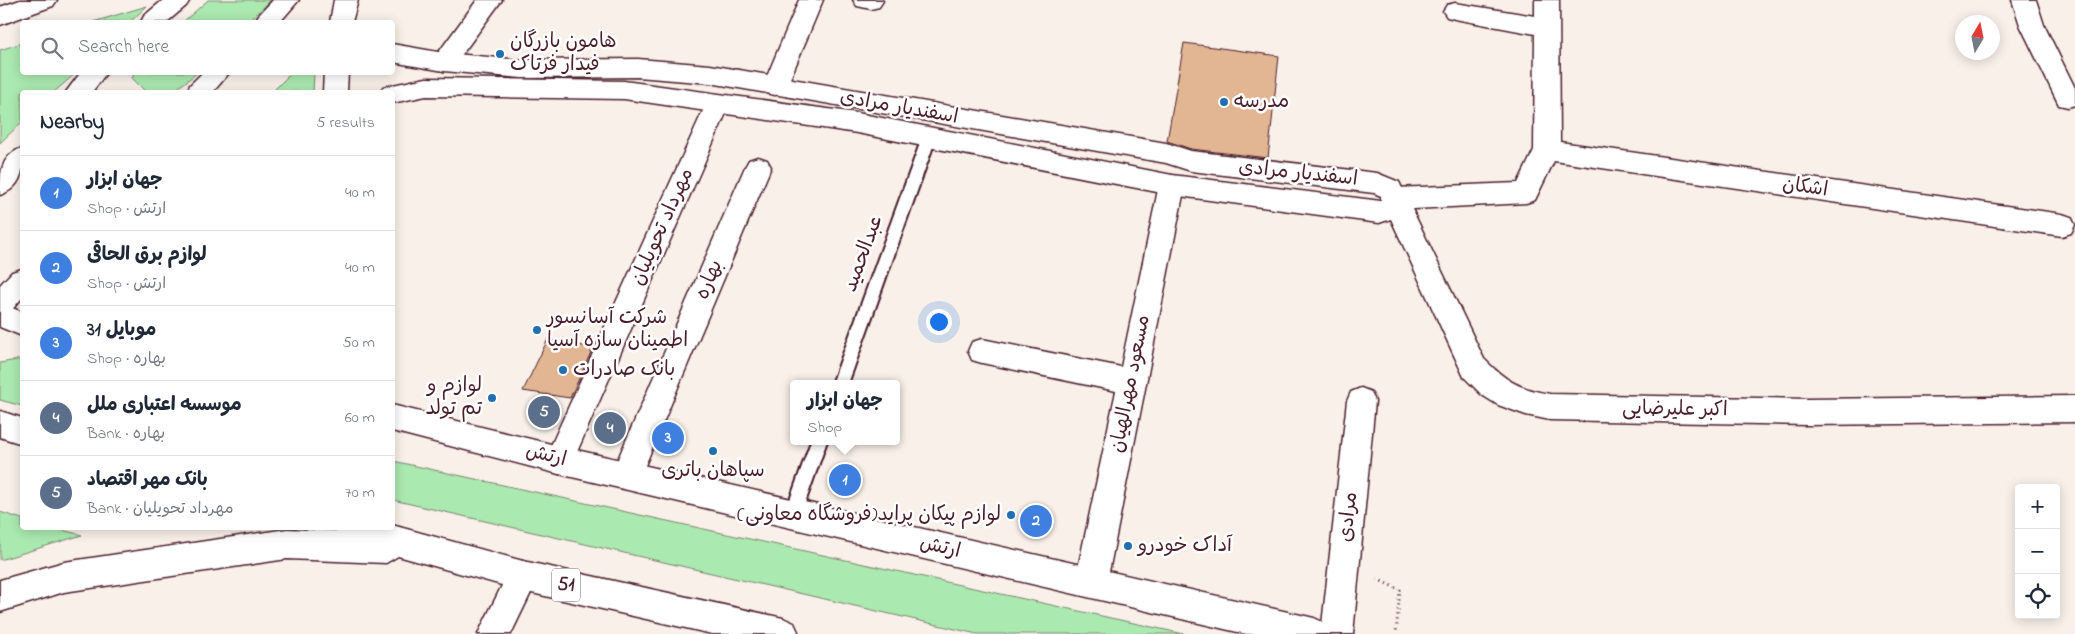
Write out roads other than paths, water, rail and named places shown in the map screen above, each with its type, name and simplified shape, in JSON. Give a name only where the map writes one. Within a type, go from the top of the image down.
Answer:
[{"type":"street","points":[[0,16],[45,0]]},
{"type":"street","points":[[154,20],[178,0]]},
{"type":"street","points":[[268,20],[287,0]]},
{"type":"street","points":[[341,20],[346,0]]},
{"type":"street","points":[[444,62],[490,0]]},
{"type":"street","points":[[775,86],[811,0]]},
{"type":"street","points":[[1395,199],[1526,193],[1547,150],[1547,0]]},
{"type":"street","points":[[2024,0],[2032,25],[2068,98]]},
{"type":"street","points":[[1455,11],[1547,27]]},
{"type":"street","name":"اسفندیار مرادی","points":[[395,54],[444,62],[522,69],[638,68],[710,74],[1166,153],[1191,162],[1377,183],[1390,189],[1395,199],[1391,208],[1379,212],[1172,185],[857,124],[624,90],[426,87],[395,93]]},
{"type":"street","points":[[80,90],[94,75]]},
{"type":"street","points":[[97,75],[97,90]]},
{"type":"street","points":[[201,90],[215,75]]},
{"type":"street","points":[[335,90],[336,75]]},
{"type":"street","name":"مهرداد تحویلیان","points":[[560,460],[718,104]]},
{"type":"street","name":"اشکان","points":[[1547,150],[2062,225]]},
{"type":"street","points":[[0,185],[20,160]]},
{"type":"street","name":"بهاره","points":[[626,475],[758,167]]},
{"type":"street","name":"مسعود مهرالهیان","points":[[1091,582],[1172,185]]},
{"type":"street","name":"اکبر علیرضایی","points":[[1395,199],[1474,368],[1493,388],[1518,402],[1550,407],[1807,412],[2075,409]]},
{"type":"street","points":[[0,304],[20,282]]},
{"type":"street","points":[[0,315],[20,323]]},
{"type":"street","points":[[982,351],[1131,382]]},
{"type":"street","name":"مرادی","points":[[1337,634],[1361,401]]},
{"type":"street","name":"ارتش","points":[[395,411],[560,460],[1314,634]]},
{"type":"street","points":[[0,424],[20,430]]},
{"type":"street","name":"51","points":[[358,530],[523,576],[783,634]]},
{"type":"street","points":[[0,596],[64,577],[287,544],[428,550]]},
{"type":"street","points":[[494,634],[523,576]]},
{"type":"lane","name":"عبدالحمید","points":[[841,380],[929,138]]},
{"type":"lane","points":[[793,514],[818,445]]},
{"type":"place","name":"هامون بازرگان فیدار فرتاک","points":[[500,54]]},
{"type":"place","name":"مدرسه","points":[[1224,102]]},
{"type":"place","name":"شرکت آسانسور اطمینان سازه آسیا","points":[[537,330]]},
{"type":"place","name":"بانک صادرات","points":[[563,370]]},
{"type":"place","name":"لوازم و تم تولد","points":[[492,398]]},
{"type":"place","name":"بانک مهر اقتصاد","points":[[544,412]]},
{"type":"place","name":"موسسه اعتباری ملل","points":[[610,428]]},
{"type":"place","name":"موبایل 31","points":[[668,438]]},
{"type":"place","name":"سپاهان باتری","points":[[713,451]]},
{"type":"place","name":"جهان ابزار","points":[[845,480]]},
{"type":"place","name":"لوازم پیکان پراید(فروشگاه معاونی)","points":[[1011,515]]},
{"type":"place","name":"لوازم برق الحاقی","points":[[1036,521]]},
{"type":"place","name":"آداک خودرو","points":[[1128,546]]}]
